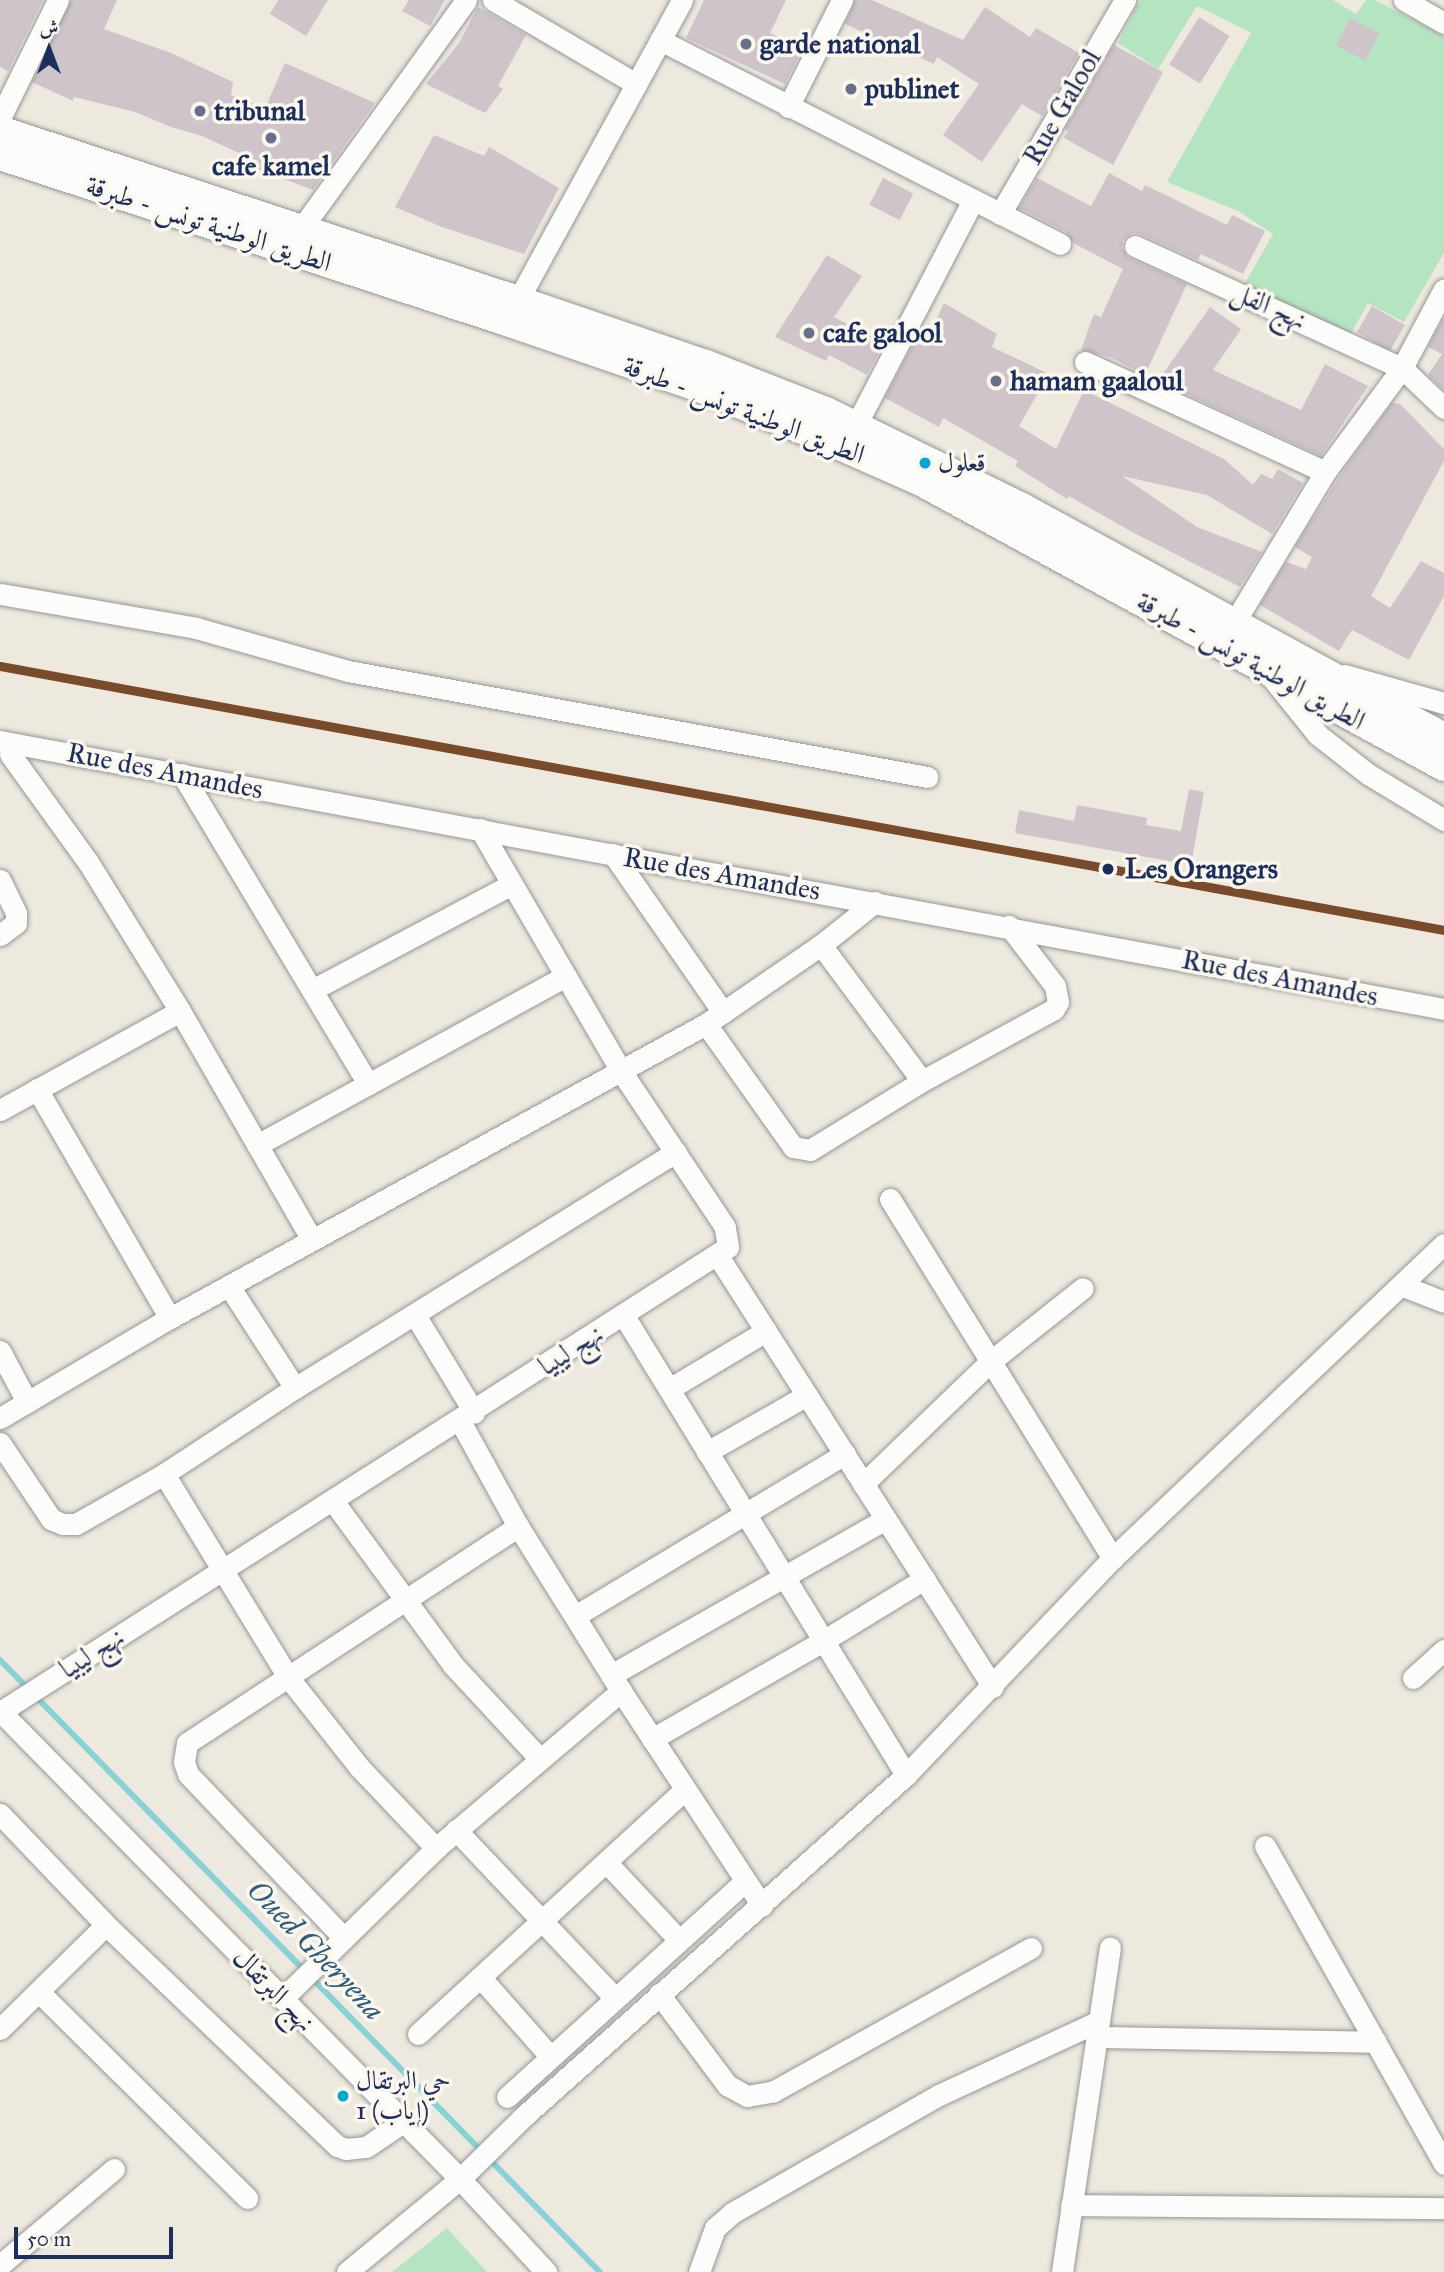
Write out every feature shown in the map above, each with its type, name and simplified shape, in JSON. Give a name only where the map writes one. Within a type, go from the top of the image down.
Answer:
[{"type":"main road","name":"الطريق الوطنية تونس - طبرقة","points":[[0,130],[706,364],[856,425],[1023,507],[1444,737]]},
{"type":"main road","name":"الطريق الوطنية تونس - طبرقة","points":[[0,156],[510,323],[697,387],[805,431],[923,483],[1444,766]]},
{"type":"street","points":[[0,118],[58,0]]},
{"type":"street","points":[[301,229],[466,0]]},
{"type":"street","points":[[493,0],[636,84]]},
{"type":"street","points":[[518,300],[682,0]]},
{"type":"street","points":[[788,107],[842,0]]},
{"type":"street","name":"Rue Galool","points":[[1000,214],[1125,0]]},
{"type":"street","points":[[1404,0],[1444,23]]},
{"type":"street","points":[[660,40],[1060,244]]},
{"type":"street","points":[[856,425],[973,200]]},
{"type":"street","name":"نهج الفل","points":[[1135,246],[1402,368],[1444,408]]},
{"type":"street","points":[[1234,623],[1325,472],[1402,368],[1444,289]]},
{"type":"street","points":[[1085,362],[1325,472]]},
{"type":"street","points":[[0,594],[196,628],[348,671],[927,777]]},
{"type":"street","points":[[1300,659],[1444,703]]},
{"type":"street","points":[[1264,668],[1318,734],[1368,774],[1444,820]]},
{"type":"street","points":[[9,750],[88,862],[180,1011],[312,1240]]},
{"type":"street","name":"Rue des Amandes","points":[[9,750],[182,774],[1444,1009]]},
{"type":"street","points":[[182,774],[368,1084]]},
{"type":"street","points":[[480,830],[621,1071],[728,1234],[728,1247],[718,1256],[993,1687]]},
{"type":"street","points":[[613,854],[793,1147],[800,1149],[810,1150],[823,1144],[922,1081],[1054,1009],[1058,1002],[1055,986],[1009,926]]},
{"type":"street","points":[[0,880],[16,913],[16,923],[0,935]]},
{"type":"street","points":[[312,990],[512,884]]},
{"type":"street","points":[[0,1418],[170,1318],[715,1018],[821,944],[875,902]]},
{"type":"street","points":[[821,944],[922,1081]]},
{"type":"street","points":[[257,1145],[566,976]]},
{"type":"street","points":[[0,1110],[180,1011]]},
{"type":"street","points":[[37,1089],[170,1318]]},
{"type":"street","points":[[0,1443],[51,1519],[63,1524],[86,1519],[164,1474],[295,1388],[676,1152]]},
{"type":"street","points":[[890,1199],[1113,1558]]},
{"type":"street","points":[[347,2272],[467,2172],[523,2117],[659,1994],[762,1906],[906,1775],[993,1687],[1113,1558],[1403,1286],[1444,1244]]},
{"type":"street","name":"نهج ليبيا","points":[[4,1709],[718,1256]]},
{"type":"street","points":[[229,1286],[295,1388]]},
{"type":"street","points":[[1403,1286],[1444,1302]]},
{"type":"street","points":[[863,1484],[991,1362],[1083,1288]]},
{"type":"street","points":[[415,1315],[467,1416],[518,1527],[762,1906]]},
{"type":"street","points":[[624,1316],[906,1775]]},
{"type":"street","points":[[669,1389],[766,1331]]},
{"type":"street","points":[[0,1351],[27,1402]]},
{"type":"street","points":[[707,1452],[807,1395]]},
{"type":"street","points":[[575,1616],[845,1454]]},
{"type":"street","points":[[164,1474],[288,1677],[359,1767],[436,1848]]},
{"type":"street","points":[[333,1501],[453,1665],[540,1759]]},
{"type":"street","points":[[290,1991],[436,1848],[540,1759],[616,1683],[783,1576],[886,1519]]},
{"type":"street","points":[[338,1943],[188,1774],[184,1762],[187,1743],[407,1602],[518,1527]]},
{"type":"street","points":[[652,1739],[823,1641],[924,1579]]},
{"type":"street","points":[[1413,1678],[1444,1650]]},
{"type":"street","name":"نهج البرتقال","points":[[4,1709],[290,1991],[403,2122],[467,2172],[546,2272]]},
{"type":"street","points":[[418,2034],[685,1788]]},
{"type":"street","points":[[0,1814],[106,1925],[337,2146],[346,2149],[366,2147],[403,2122]]},
{"type":"street","points":[[456,1830],[615,1998]]},
{"type":"street","points":[[1265,1846],[1444,2164]]},
{"type":"street","points":[[606,1861],[678,1939]]},
{"type":"street","points":[[507,2097],[745,1881]]},
{"type":"street","points":[[0,2029],[106,1925]]},
{"type":"street","points":[[659,1994],[727,2085],[747,2096],[774,2091],[1031,1948]]},
{"type":"street","points":[[1062,2272],[1110,1948]]},
{"type":"street","points":[[480,1977],[550,2056]]},
{"type":"street","points":[[39,1992],[247,2198]]},
{"type":"street","points":[[699,2272],[715,2228],[732,2213],[939,2095],[1098,2029],[1376,2042]]},
{"type":"street","points":[[0,2265],[114,2169]]},
{"type":"street","points":[[1071,2205],[1444,2208]]},
{"type":"green space","points":[[1140,0],[1333,0],[1356,14],[1366,0],[1375,0],[1444,36],[1444,253],[1404,322],[1368,303],[1340,353],[1241,290],[1273,234],[1238,211],[1167,182],[1251,33],[1197,6],[1158,69],[1118,43]]},
{"type":"green space","points":[[447,2228],[487,2272],[392,2272]]},
{"type":"building","points":[[0,0],[43,0],[8,71],[0,67]]},
{"type":"building","points":[[71,0],[117,0],[104,29],[171,53],[233,82],[231,95],[265,108],[285,63],[375,103],[313,190],[239,162],[239,153],[202,136],[135,112],[74,97],[73,101],[32,82]]},
{"type":"building","points":[[278,0],[328,0],[306,36],[270,14]]},
{"type":"building","points":[[409,0],[445,0],[430,26],[402,11]]},
{"type":"building","name":"garde national","points":[[704,0],[786,0],[770,33],[803,48],[785,84],[686,38]]},
{"type":"building","points":[[855,0],[872,0],[963,40],[985,7],[1030,37],[1036,28],[1079,53],[1042,116],[1022,104],[982,162],[943,135],[979,84],[937,57],[934,64],[845,24]]},
{"type":"building","points":[[478,7],[526,35],[498,86],[503,89],[485,113],[426,84],[459,43]]},
{"type":"building","points":[[1199,17],[1230,36],[1200,84],[1169,64]]},
{"type":"building","points":[[1350,18],[1379,33],[1365,61],[1336,46]]},
{"type":"building","points":[[1114,45],[1163,72],[1113,165],[1064,138],[1068,131],[1065,129]]},
{"type":"building","points":[[434,135],[484,156],[489,147],[559,188],[524,254],[442,227],[395,207]]},
{"type":"building","points":[[1109,173],[1142,191],[1145,185],[1227,225],[1232,215],[1265,231],[1243,274],[1201,254],[1198,260],[1140,234],[1133,233],[1123,240],[1122,248],[1129,258],[1187,284],[1145,375],[1110,357],[1081,350],[1094,314],[1101,317],[1123,269],[1073,243],[1066,232],[1019,208],[1037,178],[1091,206]]},
{"type":"building","points":[[883,178],[913,193],[900,220],[869,205]]},
{"type":"building","points":[[827,255],[862,276],[834,317],[884,343],[867,375],[829,355],[826,361],[775,337]]},
{"type":"building","points":[[944,303],[997,334],[992,347],[1049,374],[1019,426],[1056,449],[1084,390],[1224,459],[1253,485],[1261,474],[1272,479],[1278,469],[1303,483],[1272,534],[1207,495],[1122,476],[1197,527],[1262,552],[1240,587],[1132,532],[1069,496],[1067,499],[1015,466],[1018,461],[943,418],[939,427],[885,398],[914,342],[924,346]]},
{"type":"building","points":[[1372,306],[1405,325],[1390,351],[1357,332]]},
{"type":"building","points":[[1210,307],[1241,329],[1213,370],[1301,410],[1325,364],[1368,386],[1321,456],[1158,381]]},
{"type":"building","points":[[1444,317],[1444,390],[1428,375],[1442,354],[1428,347]]},
{"type":"building","points":[[1392,403],[1400,404],[1444,449],[1444,461],[1371,596],[1390,608],[1421,561],[1444,573],[1444,596],[1409,660],[1352,630],[1339,651],[1260,605],[1286,562],[1306,569],[1312,557],[1295,547],[1345,468]]},
{"type":"building","name":"Les Orangers","points":[[1189,789],[1204,792],[1191,865],[1015,833],[1019,810],[1074,821],[1077,805],[1147,818],[1146,825],[1181,831]]},
{"type":"waterway","name":"Oued Gheryena","points":[[0,1660],[600,2272]]},
{"type":"transit line","points":[[0,666],[1444,930]]},
{"type":"place","name":"garde national","points":[[746,44]]},
{"type":"place","name":"publinet","points":[[851,89]]},
{"type":"place","name":"tribunal","points":[[200,111]]},
{"type":"place","name":"cafe kamel","points":[[271,138]]},
{"type":"place","name":"cafe galool","points":[[809,333]]},
{"type":"place","name":"hamam gaaloul","points":[[996,381]]},
{"type":"place","name":"قعلول","points":[[925,463]]},
{"type":"place","name":"Les Orangers","points":[[1108,869]]},
{"type":"place","name":"حي البرتقال 1 (إياب)","points":[[343,2096]]}]
